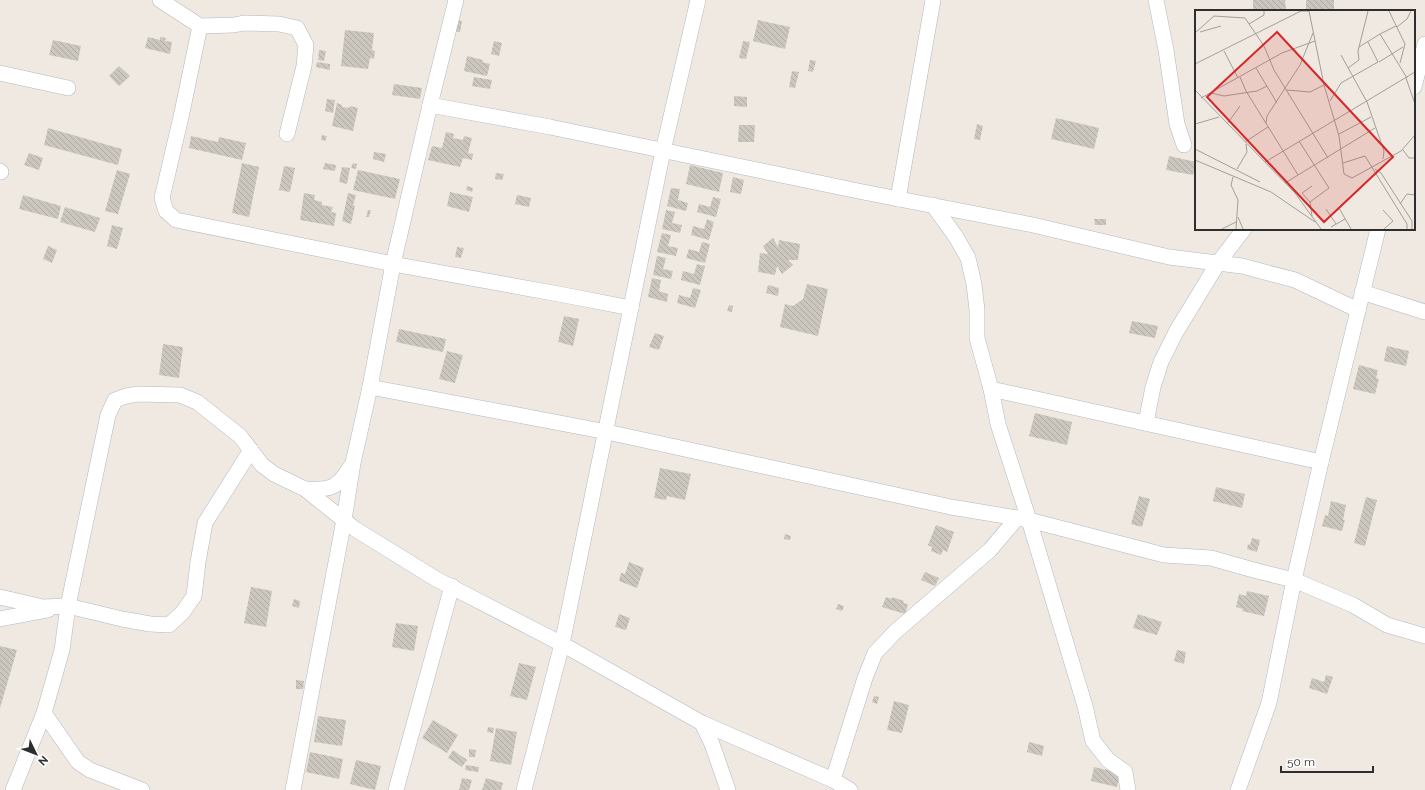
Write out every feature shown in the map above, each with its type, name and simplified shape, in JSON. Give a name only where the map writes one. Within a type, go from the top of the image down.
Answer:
[{"type":"street","points":[[160,0],[200,26],[234,25],[244,23],[279,24],[298,28],[306,45],[304,66],[287,134]]},
{"type":"street","points":[[293,790],[344,520],[353,463],[370,387],[393,264],[456,0]]},
{"type":"street","points":[[524,790],[562,644],[607,432],[663,151],[698,0]]},
{"type":"street","points":[[898,199],[933,0]]},
{"type":"street","points":[[1156,0],[1166,50],[1177,124],[1184,145]]},
{"type":"street","points":[[200,26],[183,110],[162,198],[166,211],[176,220],[393,264],[631,308]]},
{"type":"street","points":[[1415,82],[1421,46]]},
{"type":"street","points":[[0,73],[68,88]]},
{"type":"street","points":[[430,105],[550,127],[898,199],[1033,225],[1169,256],[1242,266],[1295,280],[1358,310]]},
{"type":"street","points":[[933,205],[956,237],[968,258],[975,291],[977,338],[991,389],[998,424],[1023,519],[1085,706],[1093,741],[1108,760],[1125,772],[1128,790]]},
{"type":"street","points":[[1146,423],[1161,362],[1176,332],[1218,263],[1243,230]]},
{"type":"street","points":[[1238,790],[1269,703],[1294,580],[1321,462],[1378,230]]},
{"type":"street","points":[[1362,292],[1425,312]]},
{"type":"street","points":[[370,387],[607,432],[951,507],[1023,519],[1164,555],[1211,558],[1294,580],[1353,605],[1387,625],[1425,636]]},
{"type":"street","points":[[991,389],[1321,462]]},
{"type":"street","points":[[13,790],[44,713],[62,650],[68,606],[108,415],[115,400],[138,394],[180,395],[197,402],[240,436],[262,465],[274,474],[305,489],[355,529],[436,579],[562,644],[702,723],[833,780],[850,790]]},
{"type":"street","points":[[0,597],[43,607],[68,606],[143,623],[169,625],[183,612],[194,596],[205,523],[250,450]]},
{"type":"street","points":[[305,489],[333,487],[344,478],[353,463]]},
{"type":"street","points":[[833,780],[865,678],[875,653],[895,632],[990,550],[1023,519]]},
{"type":"street","points":[[396,790],[452,586]]},
{"type":"street","points":[[0,619],[68,606]]},
{"type":"street","points":[[44,713],[78,762],[90,770],[142,790]]},
{"type":"street","points":[[702,723],[712,744],[728,790]]},
{"type":"building","points":[[1253,0],[1285,0],[1286,10],[1253,10]]},
{"type":"building","points":[[1306,0],[1334,0],[1334,10],[1306,9]]},
{"type":"building","points":[[455,20],[462,21],[460,32],[453,31]]},
{"type":"building","points":[[758,20],[790,27],[785,49],[753,41]]},
{"type":"building","points":[[345,30],[374,33],[372,50],[375,51],[374,59],[370,58],[368,69],[341,66]]},
{"type":"building","points":[[148,37],[160,40],[160,37],[166,38],[165,41],[172,42],[170,54],[145,48]]},
{"type":"building","points":[[53,40],[81,46],[78,61],[49,55]]},
{"type":"building","points":[[494,41],[502,43],[499,56],[491,54]]},
{"type":"building","points":[[743,41],[750,42],[746,59],[739,58]]},
{"type":"building","points":[[319,50],[326,51],[324,61],[318,60]]},
{"type":"building","points":[[467,56],[483,60],[482,62],[490,64],[487,76],[464,71]]},
{"type":"building","points":[[810,60],[816,61],[813,72],[808,71]]},
{"type":"building","points":[[317,62],[330,64],[330,70],[316,67]]},
{"type":"building","points":[[119,66],[130,76],[119,86],[109,76]]},
{"type":"building","points":[[792,71],[799,72],[795,88],[789,87]]},
{"type":"building","points":[[474,77],[492,80],[490,89],[472,86]]},
{"type":"building","points":[[394,84],[422,88],[420,99],[392,95]]},
{"type":"building","points":[[734,96],[747,97],[747,107],[734,106]]},
{"type":"building","points":[[327,99],[335,100],[333,113],[325,111]]},
{"type":"building","points":[[337,103],[342,105],[342,107],[349,108],[350,106],[358,108],[353,131],[332,126]]},
{"type":"building","points":[[1056,118],[1099,128],[1094,149],[1051,139]]},
{"type":"building","points":[[977,124],[983,126],[980,140],[974,139]]},
{"type":"building","points":[[739,125],[755,125],[754,142],[738,142]]},
{"type":"building","points":[[48,128],[122,149],[118,165],[44,145]]},
{"type":"building","points":[[446,132],[454,134],[453,138],[463,140],[464,136],[472,138],[468,153],[473,154],[472,160],[463,158],[460,167],[428,160],[432,146],[442,148]]},
{"type":"building","points":[[322,135],[327,136],[325,141],[321,140]]},
{"type":"building","points":[[191,136],[218,142],[219,137],[246,143],[242,160],[189,148]]},
{"type":"building","points":[[374,152],[386,154],[384,162],[373,159]]},
{"type":"building","points":[[29,153],[43,158],[39,170],[24,165]]},
{"type":"building","points":[[1169,156],[1195,162],[1193,175],[1166,170]]},
{"type":"building","points":[[242,163],[259,167],[249,217],[232,213]]},
{"type":"building","points":[[325,163],[336,165],[335,171],[323,169]]},
{"type":"building","points":[[353,163],[357,164],[356,169],[351,168]]},
{"type":"building","points":[[690,165],[723,173],[719,192],[686,184]]},
{"type":"building","points":[[284,166],[295,168],[290,192],[279,190]]},
{"type":"building","points":[[342,167],[350,168],[347,184],[339,182]]},
{"type":"building","points":[[117,170],[130,174],[118,214],[105,211]]},
{"type":"building","points":[[358,170],[400,179],[395,199],[353,190]]},
{"type":"building","points":[[496,173],[504,174],[502,180],[495,179]]},
{"type":"building","points":[[733,177],[744,180],[741,194],[730,192]]},
{"type":"building","points":[[467,186],[473,188],[472,192],[466,190]]},
{"type":"building","points":[[671,188],[680,189],[678,200],[688,203],[686,211],[667,206]]},
{"type":"building","points":[[450,192],[473,197],[469,212],[447,206]]},
{"type":"building","points":[[304,193],[315,195],[314,200],[322,202],[322,205],[333,207],[331,212],[336,213],[334,226],[300,220]]},
{"type":"building","points":[[348,193],[356,195],[353,205],[355,206],[351,224],[342,221]]},
{"type":"building","points":[[23,195],[61,206],[58,219],[19,209]]},
{"type":"building","points":[[517,195],[531,198],[529,207],[515,204]]},
{"type":"building","points":[[713,197],[721,199],[716,217],[697,212],[699,204],[710,207]]},
{"type":"building","points":[[65,207],[100,218],[95,232],[60,222]]},
{"type":"building","points":[[368,210],[371,210],[369,217],[366,217]]},
{"type":"building","points":[[666,210],[675,212],[672,223],[682,225],[680,233],[662,229]]},
{"type":"building","points":[[707,219],[714,222],[709,240],[691,235],[693,226],[704,229]]},
{"type":"building","points":[[1094,219],[1106,219],[1106,225],[1095,225]]},
{"type":"building","points":[[112,225],[123,228],[117,249],[107,246]]},
{"type":"building","points":[[662,233],[671,235],[668,246],[678,248],[676,256],[657,252]]},
{"type":"building","points":[[773,238],[778,247],[779,240],[800,244],[798,260],[788,260],[793,265],[782,274],[777,266],[775,275],[758,272],[760,253],[768,254],[763,246]]},
{"type":"building","points":[[702,242],[710,244],[705,263],[686,258],[689,249],[699,252]]},
{"type":"building","points":[[48,246],[57,250],[52,263],[43,259]]},
{"type":"building","points":[[457,247],[464,248],[461,258],[455,257]]},
{"type":"building","points":[[657,256],[666,258],[663,269],[673,271],[671,279],[653,275]]},
{"type":"building","points":[[697,264],[705,266],[700,285],[681,280],[683,271],[694,274]]},
{"type":"building","points":[[652,278],[661,280],[659,291],[668,294],[667,302],[648,297]]},
{"type":"building","points":[[807,284],[828,289],[818,336],[780,327],[785,304],[793,306],[803,299]]},
{"type":"building","points":[[768,285],[779,288],[778,296],[766,293]]},
{"type":"building","points":[[693,288],[701,290],[695,308],[677,303],[679,295],[690,298]]},
{"type":"building","points":[[729,305],[733,306],[732,312],[727,311]]},
{"type":"building","points":[[564,316],[579,319],[573,346],[558,342]]},
{"type":"building","points":[[1132,321],[1158,326],[1155,338],[1129,333]]},
{"type":"building","points":[[399,329],[446,339],[443,352],[396,342]]},
{"type":"building","points":[[655,333],[664,336],[659,350],[649,347]]},
{"type":"building","points":[[163,344],[183,347],[179,378],[159,375]]},
{"type":"building","points":[[1387,346],[1409,351],[1406,366],[1384,361]]},
{"type":"building","points":[[447,351],[463,355],[455,383],[439,379]]},
{"type":"building","points":[[1359,365],[1378,370],[1376,378],[1379,379],[1375,394],[1353,389]]},
{"type":"building","points":[[1035,413],[1072,422],[1067,445],[1029,436]]},
{"type":"building","points":[[660,468],[691,474],[685,500],[667,496],[666,500],[654,498]]},
{"type":"building","points":[[1216,487],[1245,494],[1242,508],[1213,501]]},
{"type":"building","points":[[1139,496],[1150,499],[1142,527],[1131,524]]},
{"type":"building","points":[[1366,497],[1377,500],[1365,546],[1354,543]]},
{"type":"building","points":[[1331,501],[1346,505],[1343,520],[1345,520],[1342,531],[1322,526],[1325,515],[1328,516]]},
{"type":"building","points":[[936,525],[954,532],[947,552],[943,550],[941,555],[931,551],[932,547],[928,545]]},
{"type":"building","points":[[785,534],[791,536],[790,540],[784,539]]},
{"type":"building","points":[[1252,538],[1260,540],[1257,552],[1247,549]]},
{"type":"building","points":[[629,562],[644,568],[637,588],[619,581],[621,573],[625,574]]},
{"type":"building","points":[[925,572],[939,578],[935,586],[921,580]]},
{"type":"building","points":[[251,587],[272,591],[266,627],[244,623]]},
{"type":"building","points":[[1247,591],[1269,596],[1264,616],[1242,611],[1243,609],[1236,607],[1239,594],[1246,596]]},
{"type":"building","points":[[886,597],[892,599],[892,597],[908,604],[905,614],[882,607]]},
{"type":"building","points":[[294,599],[300,601],[299,608],[292,606]]},
{"type":"building","points":[[838,604],[844,606],[842,611],[836,609]]},
{"type":"building","points":[[619,614],[630,618],[626,630],[615,627]]},
{"type":"building","points":[[1138,614],[1162,622],[1157,635],[1133,628]]},
{"type":"building","points":[[396,623],[418,626],[414,651],[392,647]]},
{"type":"building","points":[[0,646],[17,650],[0,708]]},
{"type":"building","points":[[1177,650],[1186,652],[1184,664],[1174,661]]},
{"type":"building","points":[[519,663],[536,667],[527,700],[510,696]]},
{"type":"building","points":[[1326,675],[1333,677],[1327,694],[1309,688],[1312,678],[1324,682]]},
{"type":"building","points":[[296,680],[304,681],[303,689],[296,689]]},
{"type":"building","points":[[874,696],[879,697],[877,704],[872,702]]},
{"type":"building","points":[[894,701],[909,705],[902,733],[887,730]]},
{"type":"building","points":[[318,716],[346,720],[342,746],[314,742]]},
{"type":"building","points":[[433,720],[458,735],[447,753],[422,738]]},
{"type":"building","points":[[488,727],[494,728],[493,733],[487,732]]},
{"type":"building","points":[[496,728],[517,732],[511,765],[490,761]]},
{"type":"building","points":[[1029,742],[1044,746],[1042,756],[1027,752]]},
{"type":"building","points":[[469,749],[476,750],[475,757],[469,757]]},
{"type":"building","points":[[453,750],[467,760],[462,767],[448,758]]},
{"type":"building","points":[[310,752],[343,759],[339,779],[306,772]]},
{"type":"building","points":[[356,760],[381,766],[375,790],[350,784]]},
{"type":"building","points":[[466,765],[479,767],[478,772],[465,770]]},
{"type":"building","points":[[1094,767],[1120,773],[1117,787],[1091,781]]},
{"type":"building","points":[[462,778],[472,780],[469,790],[459,790]]},
{"type":"building","points":[[486,778],[503,783],[501,790],[482,790]]}]
